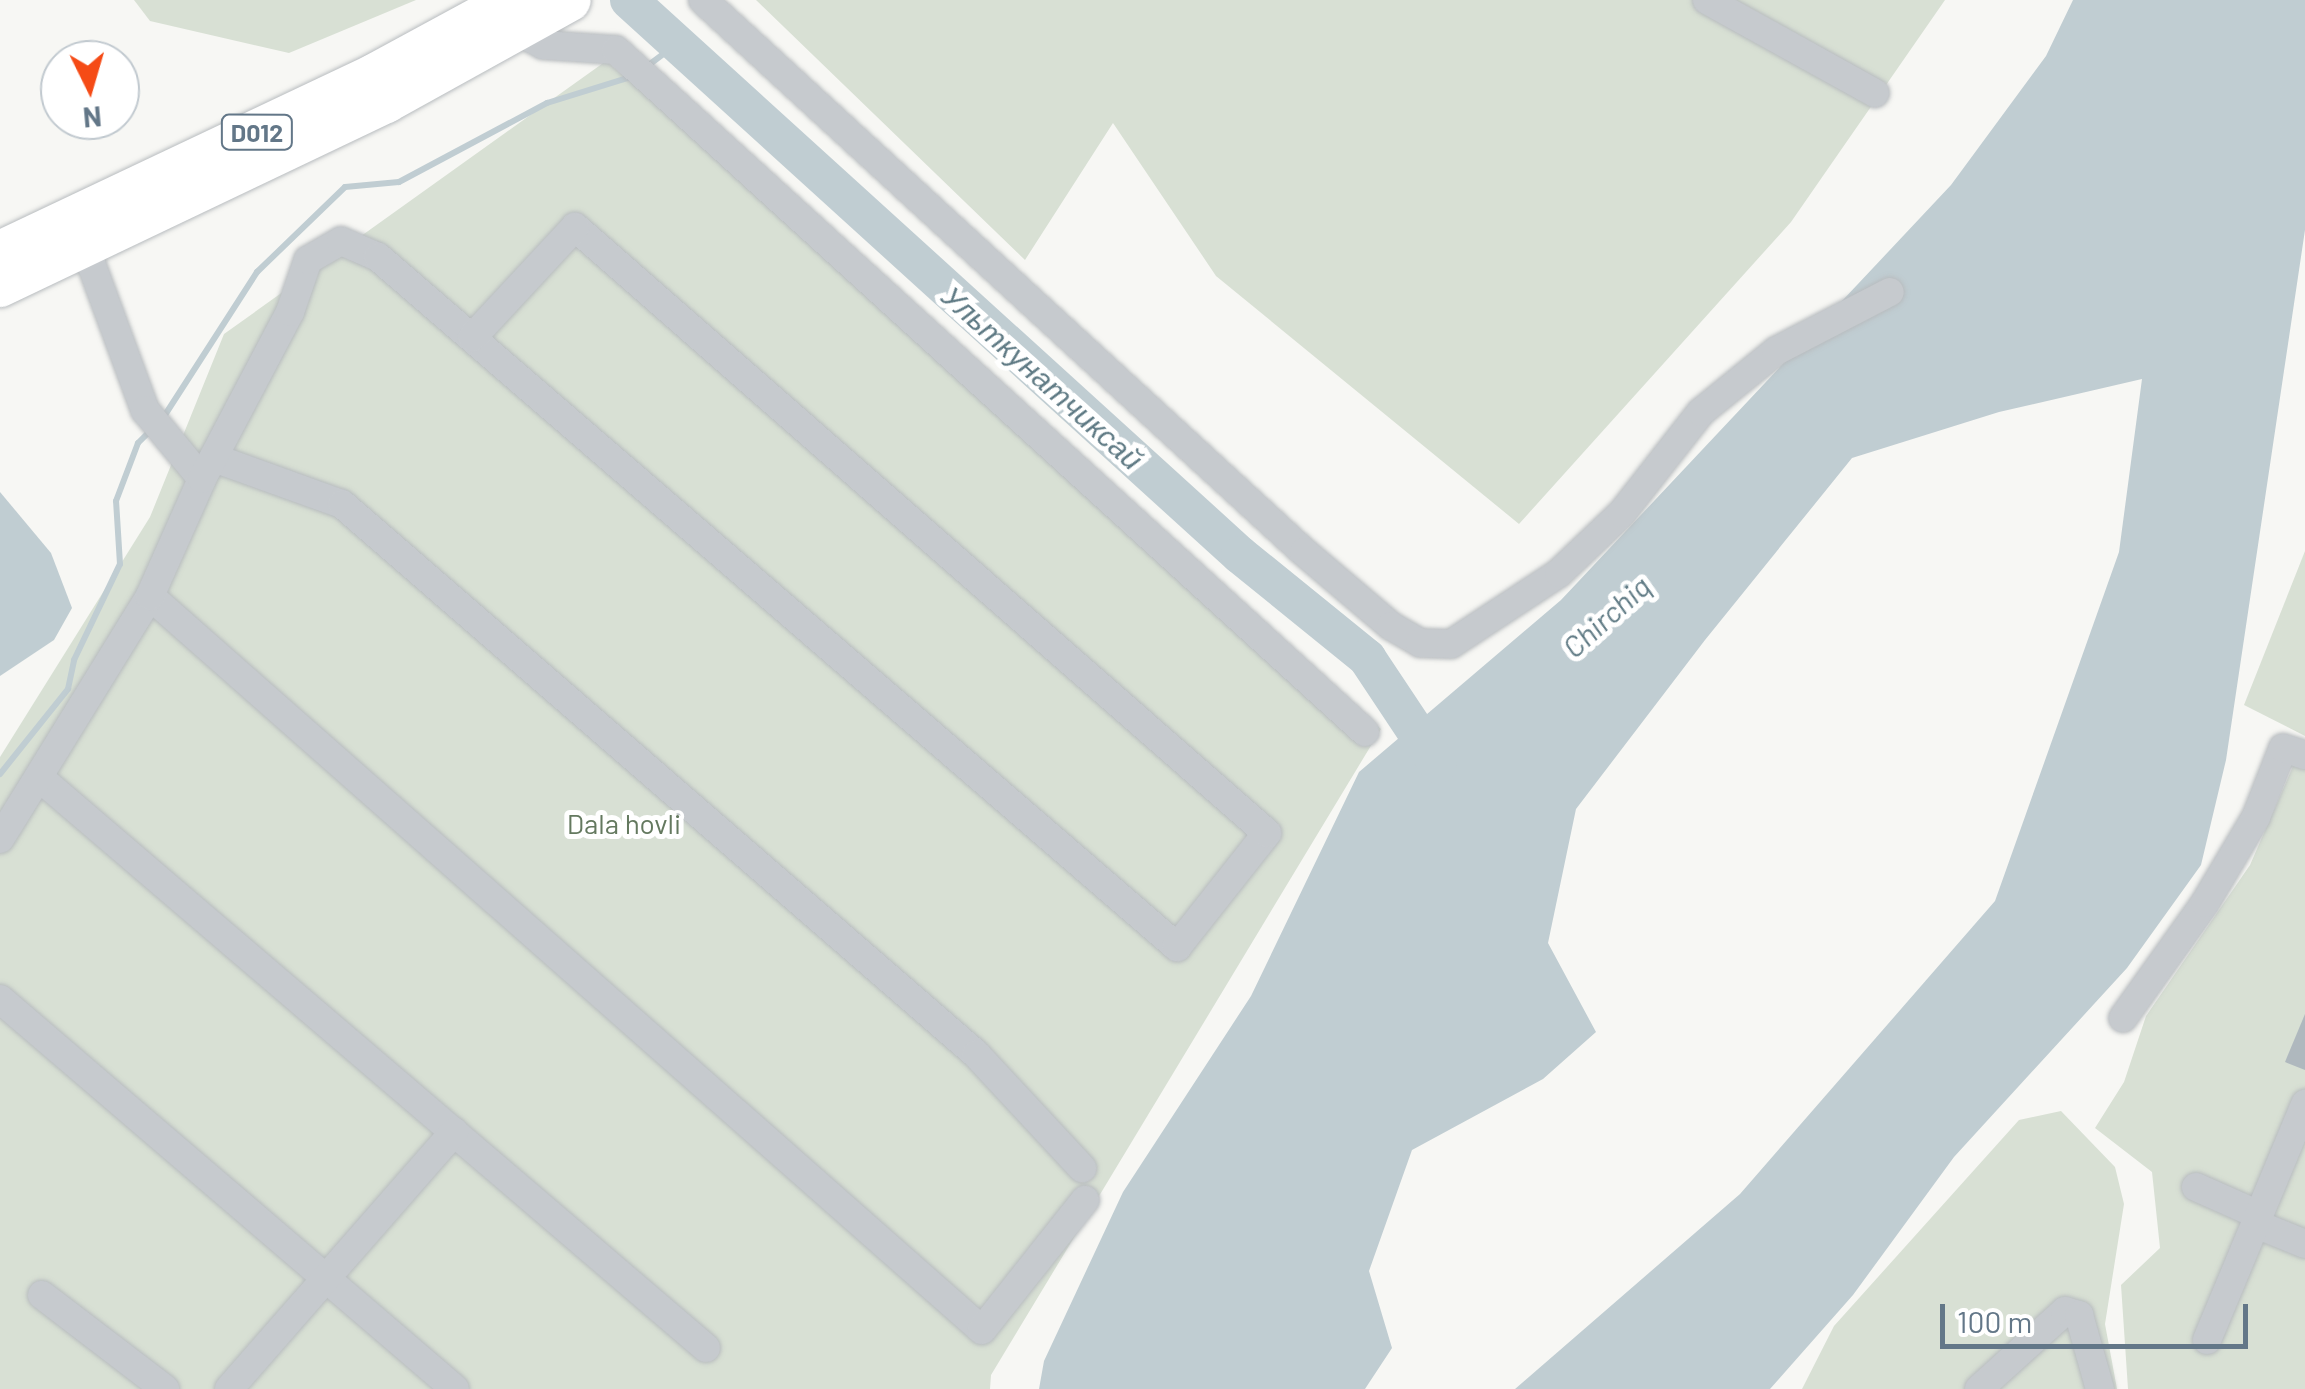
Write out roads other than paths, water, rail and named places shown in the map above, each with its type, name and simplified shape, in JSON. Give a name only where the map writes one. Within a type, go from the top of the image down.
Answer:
[{"type":"highway","name":"D012","points":[[0,252],[357,83],[518,14],[570,0]]},
{"type":"highway","name":"D012","points":[[0,286],[85,247],[518,14]]},
{"type":"street","points":[[703,0],[1289,538],[1390,626],[1420,643],[1450,644],[1546,582],[1622,514],[1701,412],[1776,351],[1890,292]]},
{"type":"street","points":[[1706,0],[1875,93]]},
{"type":"street","points":[[518,14],[542,46],[616,50],[1365,732]]},
{"type":"street","points":[[0,839],[42,780],[150,596],[208,468],[290,312],[308,260],[341,241],[378,257],[1177,948],[1267,833],[576,227],[472,338]]},
{"type":"street","points":[[85,247],[145,410],[208,468],[342,504],[976,1054],[1082,1168]]},
{"type":"street","points":[[150,596],[982,1330],[1085,1200]]},
{"type":"street","points":[[2123,1018],[2246,834],[2294,751]]},
{"type":"street","points":[[42,780],[706,1348]]},
{"type":"street","points":[[0,999],[328,1275],[455,1389]]},
{"type":"street","points":[[2207,1340],[2305,1104]]},
{"type":"street","points":[[229,1389],[454,1132]]},
{"type":"street","points":[[2196,1187],[2305,1244]]},
{"type":"street","points":[[42,1295],[165,1389]]},
{"type":"street","points":[[1979,1389],[2065,1311],[2078,1315],[2100,1389]]},
{"type":"water","name":"Chirchiq","points":[[2073,0],[2305,0],[2305,230],[2226,760],[2201,865],[2127,968],[1954,1157],[1853,1295],[1770,1389],[1515,1389],[1740,1194],[1995,901],[2119,552],[2142,379],[1999,412],[1852,458],[1705,640],[1576,809],[1548,943],[1596,1032],[1543,1079],[1412,1150],[1369,1271],[1392,1348],[1365,1389],[1039,1389],[1044,1361],[1123,1192],[1251,996],[1359,772],[1561,600],[1951,185],[2046,56]]},
{"type":"water","points":[[0,492],[51,553],[72,608],[54,640],[0,676]]},
{"type":"waterway","name":"Ульткунатчиксай","points":[[629,0],[1240,555],[1367,658],[1438,765]]},
{"type":"waterway","points":[[646,67],[677,44]]},
{"type":"waterway","points":[[163,418],[257,272],[345,187],[399,182],[547,103],[631,77]]},
{"type":"waterway","points":[[0,774],[68,689],[74,660],[120,564],[116,501],[138,443],[151,430]]},
{"type":"park label","name":"Dala hovli","points":[[624,823]]}]
